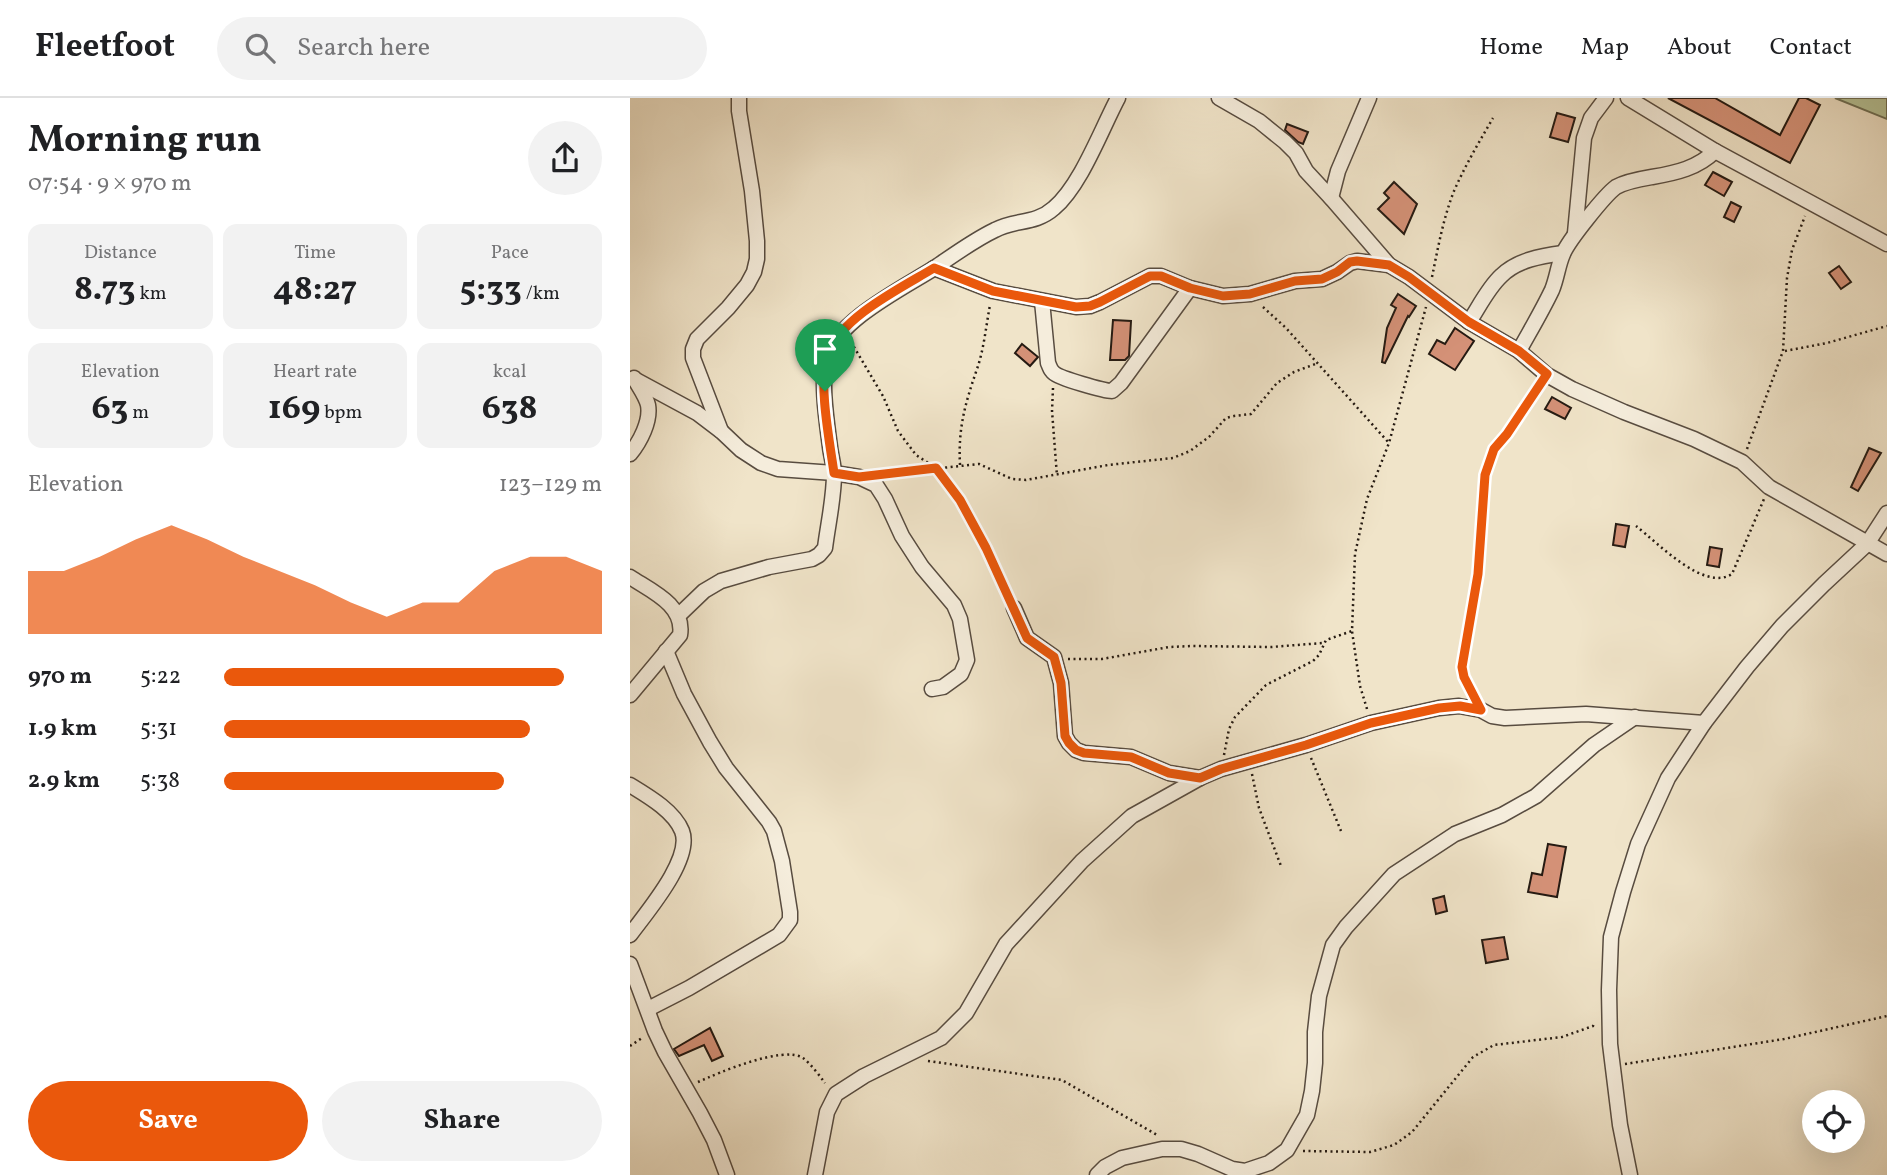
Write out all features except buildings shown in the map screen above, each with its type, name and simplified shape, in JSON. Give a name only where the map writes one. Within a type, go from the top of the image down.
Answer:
[{"type":"street","points":[[722,432],[692,353],[698,338],[747,285],[757,259],[752,191],[739,98]]},
{"type":"street","points":[[679,615],[704,591],[721,581],[769,567],[812,559],[823,552],[834,473],[825,373],[827,357],[833,344],[857,317],[996,229],[1012,223],[1029,222],[1054,209],[1067,195],[1118,98]]},
{"type":"street","points":[[1220,98],[1259,121],[1286,142],[1306,171],[1389,265],[1469,322],[1519,351],[1547,374],[1592,398],[1694,439],[1742,462],[1769,486],[1887,554]]},
{"type":"street","points":[[1331,198],[1338,171],[1369,98]]},
{"type":"street","points":[[1575,233],[1584,138],[1591,118],[1606,98]]},
{"type":"street","points":[[1628,98],[1715,151],[1887,244]]},
{"type":"street","points":[[1519,351],[1553,287],[1563,253],[1575,233],[1603,200],[1616,187],[1696,166],[1715,151]]},
{"type":"street","points":[[1469,322],[1500,276],[1514,266],[1536,257],[1563,253]]},
{"type":"street","points":[[934,268],[993,291],[1076,307],[1090,306],[1150,276],[1161,276],[1190,288],[1223,296],[1250,294],[1295,281],[1322,279],[1350,262],[1389,265]]},
{"type":"street","points":[[1042,301],[1048,363],[1054,373],[1100,389],[1114,390],[1190,288]]},
{"type":"street","points":[[632,375],[697,413],[741,450],[769,467],[859,477],[876,485],[902,536],[922,567],[954,605],[964,635],[967,660],[961,674],[943,687],[932,690]]},
{"type":"street","points":[[630,454],[644,432],[648,411],[647,402],[632,375]]},
{"type":"street","points":[[1630,1175],[1612,1066],[1609,990],[1611,937],[1638,844],[1668,778],[1704,723],[1782,626],[1867,544],[1887,513]]},
{"type":"street","points":[[630,577],[672,606],[679,615],[681,626],[680,635],[630,695]]},
{"type":"street","points":[[1014,608],[1027,638],[1054,657],[1061,683],[1065,736],[1076,750],[1131,757],[1169,773],[1200,778]]},
{"type":"street","points":[[648,1009],[729,966],[779,935],[786,928],[790,917],[782,861],[769,822],[726,768],[684,694],[666,651]]},
{"type":"street","points":[[815,1175],[827,1111],[836,1094],[864,1076],[940,1038],[966,1013],[1006,944],[1082,861],[1132,816],[1200,778],[1221,769],[1371,723],[1439,708],[1460,706],[1505,718],[1586,714],[1704,723]]},
{"type":"street","points":[[1097,1175],[1105,1167],[1122,1158],[1162,1149],[1181,1149],[1232,1169],[1245,1171],[1269,1163],[1287,1150],[1307,1115],[1312,1091],[1320,996],[1333,945],[1346,927],[1394,874],[1455,834],[1502,815],[1536,796],[1594,745],[1635,717]]},
{"type":"street","points":[[630,785],[659,804],[675,819],[684,834],[685,843],[680,861],[630,935]]},
{"type":"street","points":[[630,964],[655,1031],[700,1113],[718,1149],[727,1175]]},
{"type":"path","points":[[1371,723],[1360,686],[1352,631],[1355,554],[1367,499],[1389,443],[1429,293],[1441,233],[1454,192],[1493,118]]},
{"type":"path","points":[[1742,462],[1783,351],[1787,278],[1792,250],[1810,202]]},
{"type":"path","points":[[960,466],[961,424],[977,368],[993,291]]},
{"type":"path","points":[[1250,294],[1286,328],[1389,443]]},
{"type":"path","points":[[1783,351],[1827,343],[1887,326]]},
{"type":"path","points":[[844,331],[883,396],[898,431],[916,455],[936,468],[960,500],[1014,608]]},
{"type":"path","points":[[883,474],[979,464],[1020,480],[1183,455],[1209,437],[1226,418],[1251,414],[1277,383],[1289,374],[1318,363]]},
{"type":"path","points":[[1054,373],[1052,411],[1058,476]]},
{"type":"path","points":[[1481,710],[1464,677],[1462,667],[1478,574],[1485,475],[1494,449],[1547,374]]},
{"type":"path","points":[[1636,526],[1690,570],[1703,576],[1725,578],[1732,574],[1769,486]]},
{"type":"path","points":[[1221,769],[1229,729],[1236,717],[1266,685],[1313,661],[1328,639],[1352,631]]},
{"type":"path","points":[[1054,657],[1093,660],[1183,646],[1271,647],[1323,643]]},
{"type":"path","points":[[1306,745],[1341,831]]},
{"type":"path","points":[[1249,760],[1259,807],[1281,866]]},
{"type":"path","points":[[1287,1150],[1370,1152],[1394,1146],[1412,1132],[1474,1057],[1494,1045],[1562,1037],[1593,1026],[1598,1014]]},
{"type":"path","points":[[1612,1066],[1784,1039],[1887,1016]]},
{"type":"path","points":[[685,1087],[732,1068],[786,1055],[802,1058],[836,1094]]},
{"type":"path","points":[[925,1061],[1062,1080],[1159,1136]]},
{"type":"green space","points":[[1835,98],[1887,98],[1887,119]]},
{"type":"route","points":[[1365,261],[1389,265],[1469,322],[1519,351],[1547,374],[1494,449],[1485,475],[1478,574],[1462,659],[1464,677],[1481,710],[1460,706],[1439,708],[1371,723],[1221,769],[1200,778],[1169,773],[1131,757],[1076,750],[1065,736],[1061,683],[1054,657],[1027,638],[986,548],[952,487],[936,468],[859,477],[834,473],[825,391],[827,357],[844,331],[857,317],[934,268],[993,291],[1076,307],[1100,302],[1150,276],[1161,276],[1190,288],[1223,296],[1250,294],[1295,281],[1322,279],[1350,262],[1365,261]]}]
